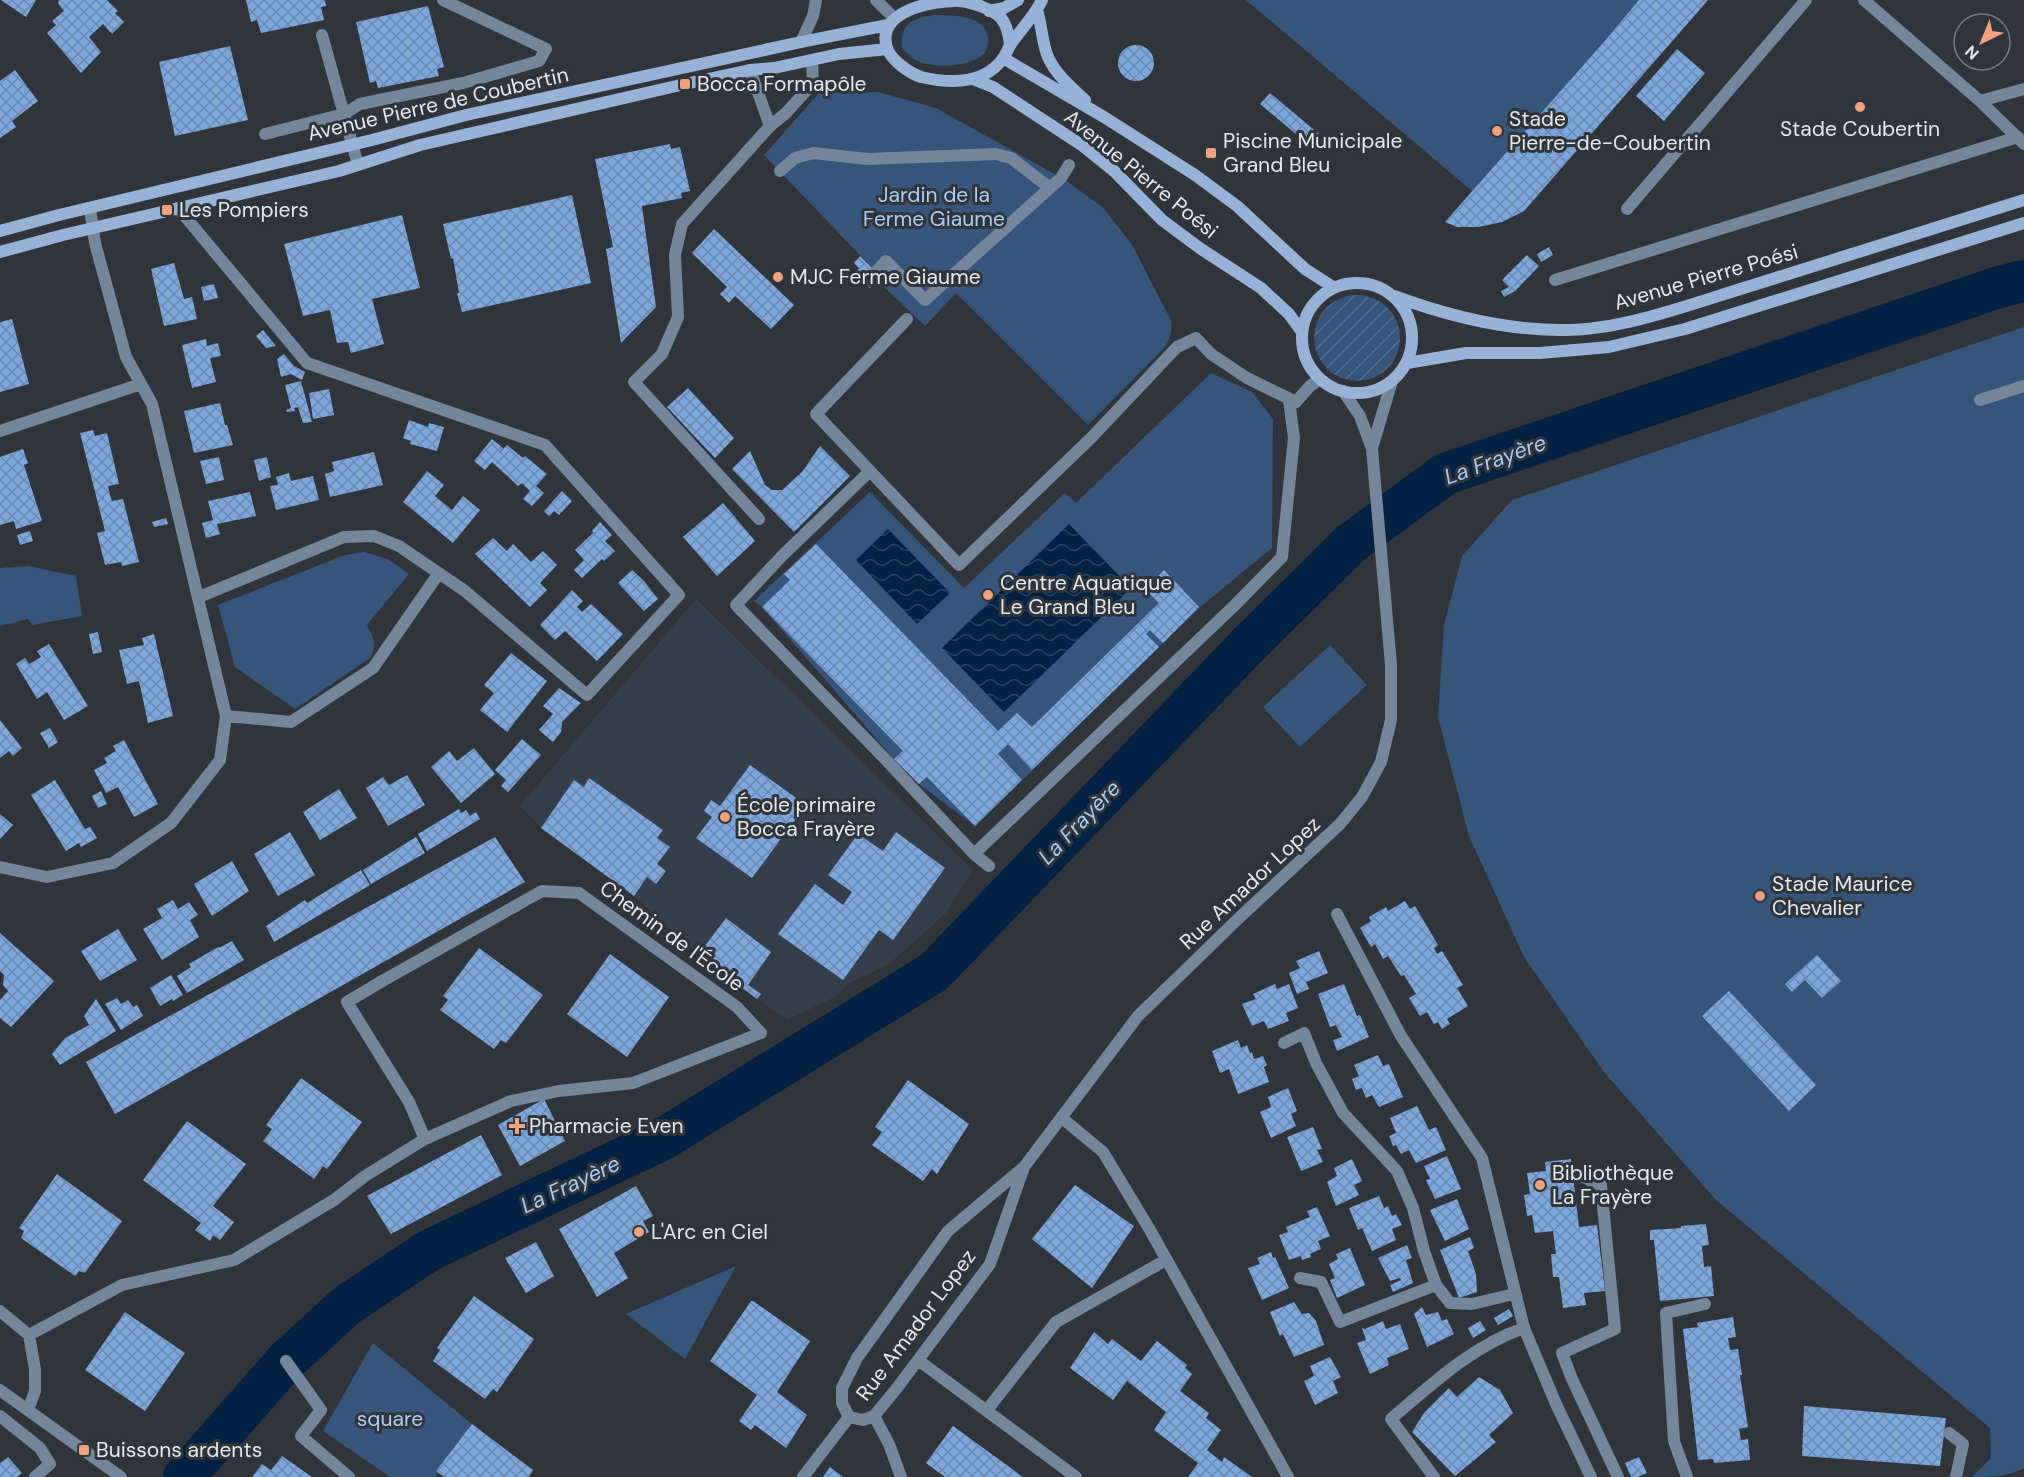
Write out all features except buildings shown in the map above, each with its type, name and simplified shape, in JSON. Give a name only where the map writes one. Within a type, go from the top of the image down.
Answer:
[{"type":"main road","points":[[989,11],[1004,8],[1018,0]]},
{"type":"main road","points":[[1010,44],[1008,32],[1001,19],[989,11],[960,1],[928,1],[912,8],[891,22],[885,35],[887,49],[898,63],[916,75],[942,82],[975,80],[986,74],[1003,58],[1010,44],[1040,5]]},
{"type":"main road","name":"Avenue Pierre Poési","points":[[1040,5],[1047,56],[1059,75],[1104,117]]},
{"type":"main road","name":"Avenue Pierre de Coubertin","points":[[0,231],[466,114],[891,22]]},
{"type":"main road","name":"Avenue Pierre de Coubertin","points":[[0,252],[339,171],[420,145],[750,70],[812,61],[839,54],[887,49]]},
{"type":"main road","name":"Avenue Pierre Poési","points":[[1003,58],[1104,117],[1195,175],[1237,206],[1305,269],[1333,287]]},
{"type":"main road","name":"Avenue Pierre Poési","points":[[975,80],[993,87],[1083,146],[1114,171],[1162,220],[1201,249],[1261,288],[1288,314],[1302,332]]},
{"type":"main road","name":"Avenue Pierre Poési","points":[[1394,296],[1424,308],[1468,319],[1525,328],[1564,330],[1615,325],[1708,299],[2024,200]]},
{"type":"main road","name":"Avenue Pierre Poési","points":[[1407,363],[1466,353],[1540,353],[1609,347],[1685,329],[2024,223]]},
{"type":"main road","points":[[1349,283],[1365,283],[1380,288],[1394,296],[1405,311],[1412,327],[1412,345],[1407,363],[1392,381],[1377,390],[1360,393],[1343,392],[1320,379],[1305,358],[1302,332],[1307,314],[1318,298],[1333,287],[1349,283]]},
{"type":"street","points":[[265,134],[344,114],[360,104],[463,83],[539,61],[546,49],[444,0]]},
{"type":"street","points":[[801,42],[813,16],[816,0]]},
{"type":"street","points":[[876,0],[891,22]]},
{"type":"street","points":[[1628,209],[1806,0]]},
{"type":"street","points":[[1555,280],[2021,141],[1980,101],[1864,0]]},
{"type":"street","points":[[322,35],[358,165]]},
{"type":"street","points":[[759,519],[634,382],[662,354],[678,317],[675,255],[682,224],[770,126],[786,113],[813,83],[812,61]]},
{"type":"street","points":[[750,70],[770,126]]},
{"type":"street","points":[[1980,101],[2024,89]]},
{"type":"street","points":[[780,171],[795,158],[813,153],[868,159],[996,154],[1011,158],[1050,188]]},
{"type":"street","points":[[876,272],[886,261],[925,300],[1061,178],[1069,165]]},
{"type":"street","points":[[0,867],[47,877],[113,863],[171,823],[206,778],[219,760],[226,716],[152,404],[126,357],[99,258],[90,208]]},
{"type":"street","points":[[178,208],[307,363],[545,445],[679,595],[587,695],[465,591],[399,546],[374,536],[344,537],[199,597]]},
{"type":"street","points":[[907,319],[816,414],[959,566],[1091,438],[1177,347],[1196,338],[1211,354],[1247,378],[1296,402],[1310,386],[1320,379]]},
{"type":"street","points":[[1372,449],[1392,381]]},
{"type":"street","points":[[0,431],[141,384]]},
{"type":"street","points":[[1980,400],[2024,386]]},
{"type":"street","points":[[1343,392],[1360,416],[1372,449]]},
{"type":"street","points":[[974,854],[1235,605],[1282,556],[1294,438],[1289,400]]},
{"type":"street","name":"Rue Amador Lopez","points":[[849,1417],[842,1403],[842,1388],[857,1358],[948,1231],[1024,1167],[1138,1016],[1340,824],[1362,797],[1381,762],[1391,720],[1391,665],[1372,449]]},
{"type":"street","points":[[869,472],[783,555],[736,605],[890,763],[974,854],[989,866]]},
{"type":"street","points":[[226,716],[291,722],[373,668],[440,573]]},
{"type":"street","name":"Chemin de l'École","points":[[29,1335],[122,1285],[234,1260],[334,1200],[365,1176],[425,1139],[511,1101],[559,1091],[633,1083],[761,1033],[737,1008],[579,893],[542,891],[347,1002],[409,1102],[425,1139]]},
{"type":"street","points":[[1336,914],[1401,1036],[1482,1158],[1524,1328],[1556,1404],[1591,1477]]},
{"type":"street","points":[[1284,1043],[1304,1033],[1316,1063],[1342,1113],[1397,1172],[1413,1208],[1436,1285],[1450,1303],[1472,1304],[1514,1294]]},
{"type":"street","points":[[1062,1118],[1103,1152],[1150,1230],[1288,1477]]},
{"type":"street","name":"Rue Amador Lopez","points":[[849,1417],[863,1420],[874,1416],[990,1264],[1024,1167]]},
{"type":"street","points":[[1582,1177],[1601,1185],[1615,1329],[1562,1353],[1618,1477]]},
{"type":"street","points":[[987,1410],[1056,1322],[1166,1260]]},
{"type":"street","points":[[1300,1278],[1322,1282],[1340,1322],[1436,1285]]},
{"type":"street","points":[[1687,1477],[1674,1441],[1666,1313],[1705,1304]]},
{"type":"street","points":[[0,1311],[29,1335],[35,1369],[34,1391],[28,1410]]},
{"type":"street","points":[[1434,1477],[1391,1419],[1456,1364],[1506,1334],[1524,1328]]},
{"type":"street","points":[[918,1360],[1076,1477]]},
{"type":"street","points":[[286,1361],[321,1410],[301,1436],[349,1477]]},
{"type":"street","points":[[0,1390],[121,1477]]},
{"type":"street","points":[[0,1416],[40,1449],[50,1464],[35,1477]]},
{"type":"street","points":[[874,1416],[889,1444],[901,1477]]},
{"type":"street","name":"Rue Amador Lopez","points":[[803,1477],[849,1417]]},
{"type":"street","points":[[1949,1433],[1963,1443],[1956,1477]]},
{"type":"shaded area","name":"École primaire Bocca Frayère","points":[[696,599],[973,870],[946,913],[888,965],[847,984],[837,996],[787,1020],[698,955],[634,896],[541,828],[520,806]]},
{"type":"green space","name":"Stade Pierre-de-Coubertin","points":[[1246,0],[1708,0],[1524,211],[1495,224],[1465,227],[1445,222],[1472,191]]},
{"type":"green space","points":[[935,15],[960,16],[977,21],[987,32],[988,41],[985,52],[967,63],[951,66],[917,61],[902,48],[903,32],[915,20]]},
{"type":"green space","name":"Jardin de la Ferme Giaume","points":[[878,92],[936,108],[1067,181],[1103,208],[1131,243],[1171,320],[1170,336],[1163,349],[1088,425],[956,293],[925,326],[877,280],[880,276],[764,155],[819,93]]},
{"type":"green space","points":[[1357,295],[1373,299],[1387,308],[1396,322],[1400,338],[1396,354],[1387,368],[1373,377],[1357,381],[1341,377],[1327,368],[1318,354],[1314,338],[1318,322],[1327,308],[1341,299]]},
{"type":"green space","name":"Stade Maurice Chevalier","points":[[2024,327],[2024,1468],[2005,1475],[1972,1477],[1991,1458],[1990,1428],[1716,1200],[1604,1072],[1524,957],[1469,836],[1438,717],[1444,625],[1462,556],[1512,500]]},
{"type":"green space","name":"Centre Aquatique Le Grand Bleu","points":[[1211,373],[1252,392],[1273,419],[1272,548],[1199,608],[975,826],[919,784],[894,759],[762,607],[754,601],[870,492],[964,588],[1065,493],[1076,503]]},
{"type":"green space","points":[[364,552],[388,559],[409,574],[367,625],[374,641],[370,658],[295,709],[235,667],[218,605],[345,555]]},
{"type":"green space","points":[[28,566],[76,576],[82,616],[32,625],[28,619],[0,626],[0,568]]},
{"type":"green space","points":[[1330,645],[1367,685],[1300,747],[1263,707]]},
{"type":"green space","points":[[736,1266],[685,1359],[626,1314]]},
{"type":"green space","name":"square","points":[[373,1343],[472,1424],[435,1477],[390,1477],[323,1431]]},
{"type":"water","points":[[1069,524],[1131,588],[1004,712],[942,648]]},
{"type":"water","points":[[888,529],[950,593],[917,624],[856,560]]},
{"type":"waterway","name":"La Frayère","points":[[184,1477],[286,1361],[347,1305],[428,1251],[663,1139],[934,972],[1248,645],[1350,544],[1445,474],[1999,287],[2024,281]]},
{"type":"place","name":"Bocca Formapôle","points":[[685,84]]},
{"type":"place","name":"Stade Coubertin","points":[[1860,107]]},
{"type":"place","name":"Stade Pierre-de-Coubertin","points":[[1497,131]]},
{"type":"place","name":"Piscine Municipale Grand Bleu","points":[[1211,153]]},
{"type":"place","name":"Les Pompiers","points":[[167,210]]},
{"type":"place","name":"MJC Ferme Giaume","points":[[778,277]]},
{"type":"place","name":"Centre Aquatique Le Grand Bleu","points":[[988,595]]},
{"type":"place","name":"École primaire Bocca Frayère","points":[[725,817]]},
{"type":"place","name":"Stade Maurice Chevalier","points":[[1760,896]]},
{"type":"place","name":"Pharmacie Even","points":[[517,1126]]},
{"type":"place","name":"Bibliothèque La Frayère","points":[[1540,1185]]},
{"type":"place","name":"L'Arc en Ciel","points":[[639,1232]]},
{"type":"place","name":"Buissons ardents","points":[[84,1450]]}]
